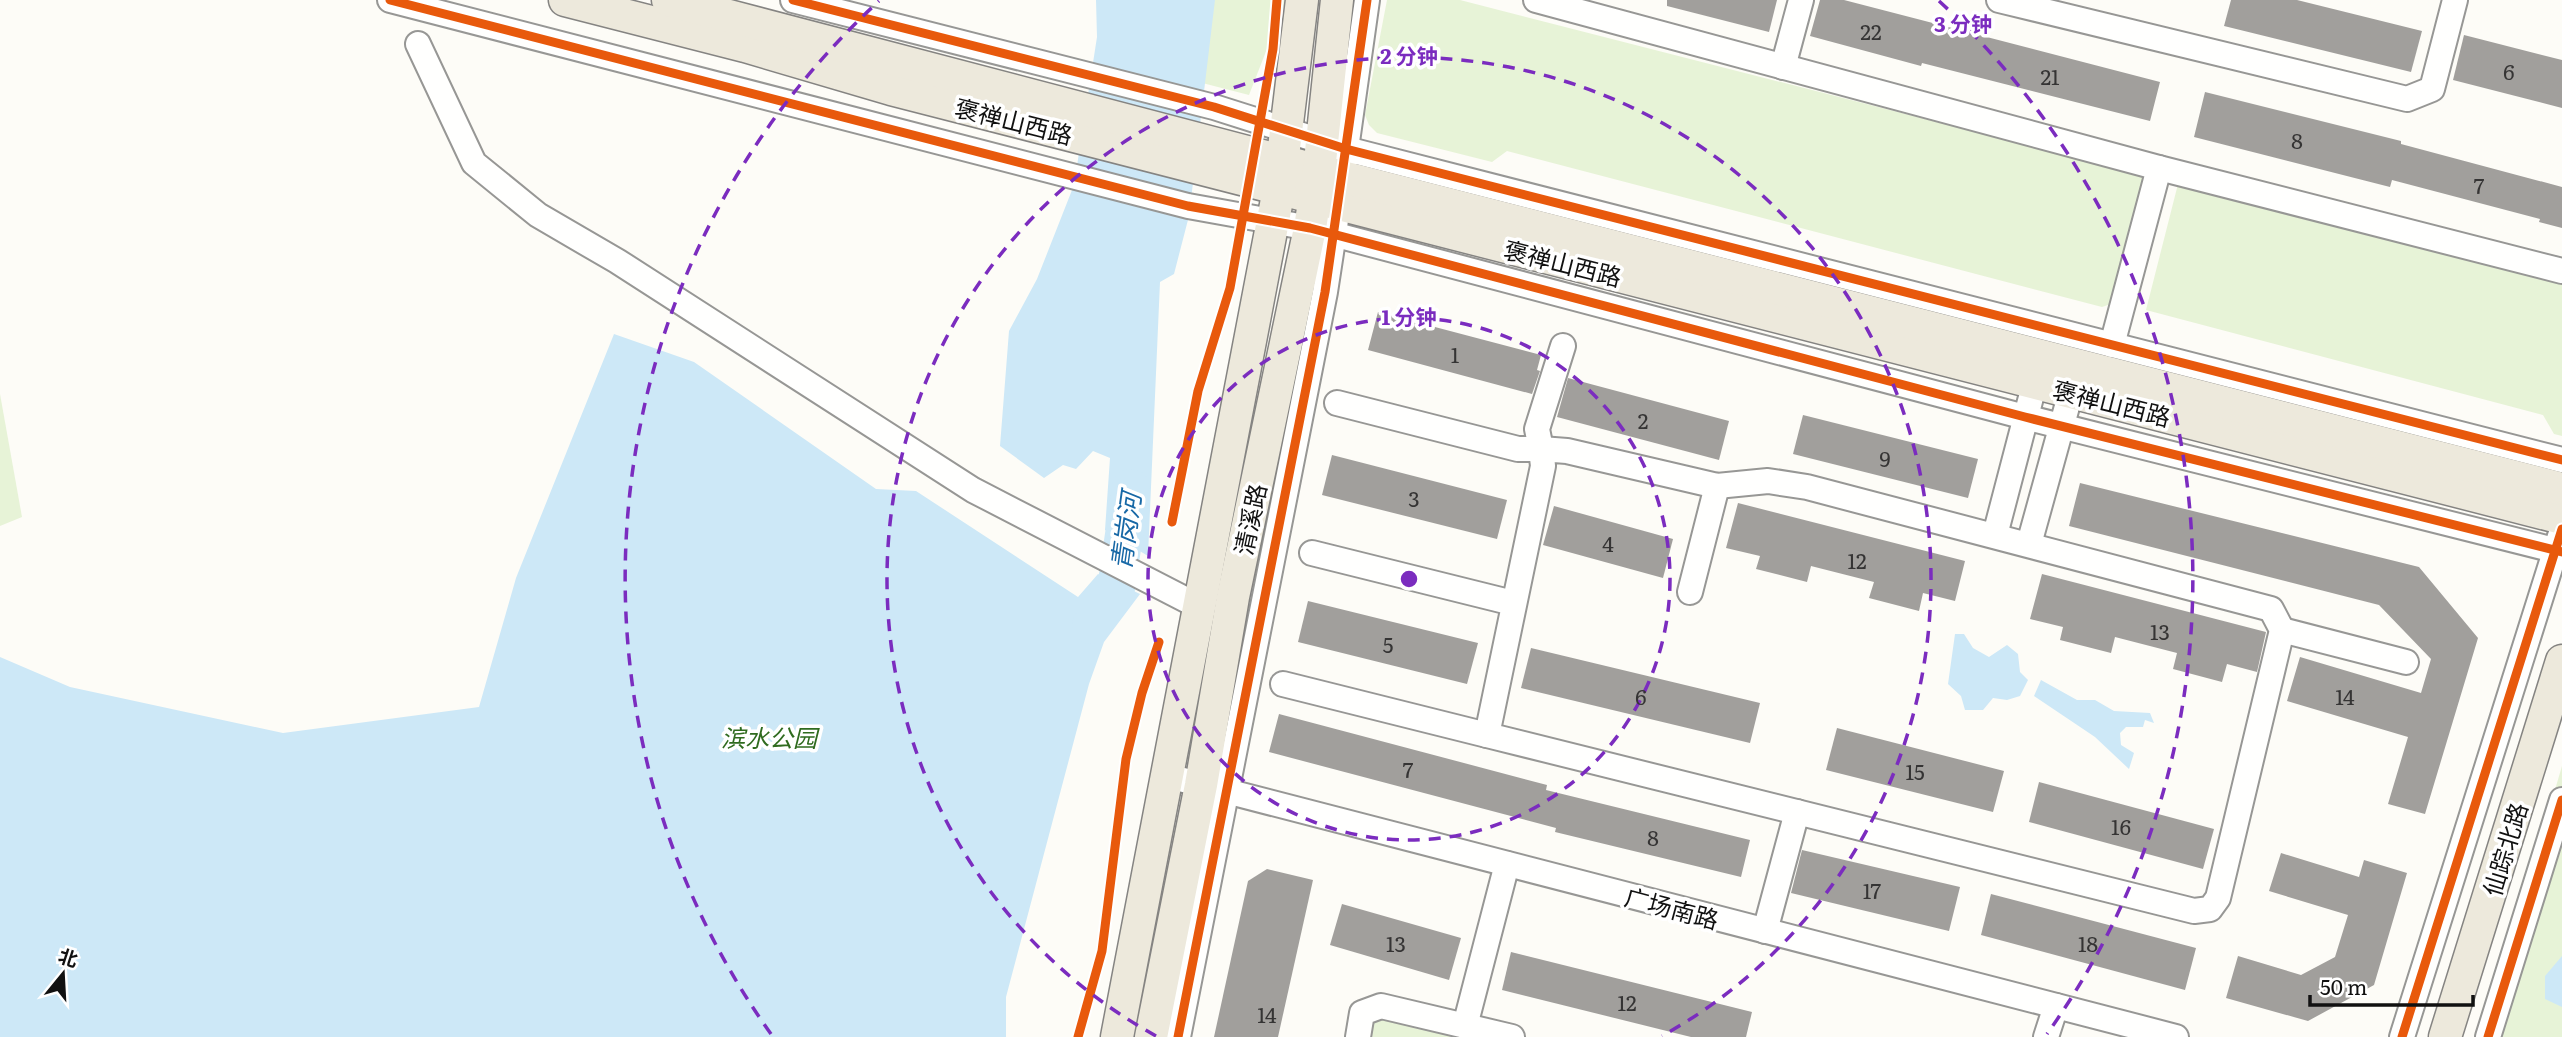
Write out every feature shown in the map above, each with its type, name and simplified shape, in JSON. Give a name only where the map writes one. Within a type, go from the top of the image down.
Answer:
[{"type":"main road","name":"褒禅山西路","points":[[565,0],[745,46],[891,89],[1065,119]]},
{"type":"main road","name":"褒禅山西路","points":[[668,0],[1065,119],[1281,175],[2071,392],[2562,518]]},
{"type":"main road","name":"清溪路","points":[[1117,1037],[1281,175],[1302,0]]},
{"type":"main road","name":"清溪路","points":[[1151,1037],[1214,788],[1233,597],[1328,188],[1337,0]]},
{"type":"main road","name":"褒禅山西路","points":[[1328,188],[2562,489]]},
{"type":"main road","name":"仙踪北路","points":[[2445,1037],[2562,661]]},
{"type":"street","points":[[390,0],[1188,206],[1272,221],[1328,188],[2112,345],[2562,460]]},
{"type":"street","points":[[793,0],[1214,107],[1286,130],[1328,188],[2025,417],[2560,544],[2402,1037]]},
{"type":"street","points":[[1328,188],[1367,0]]},
{"type":"street","points":[[1536,0],[1596,8],[1783,67],[2159,168],[2562,271]]},
{"type":"street","points":[[1783,67],[1801,0]]},
{"type":"street","points":[[1999,0],[2407,99],[2432,89],[2455,0]]},
{"type":"street","points":[[418,44],[474,163],[538,215],[617,261],[973,490],[1200,607]]},
{"type":"street","points":[[2112,345],[2159,168]]},
{"type":"street","points":[[1487,735],[1543,466],[1537,429],[1563,346]]},
{"type":"street","points":[[1995,535],[2035,382]]},
{"type":"street","points":[[2029,544],[2071,392]]},
{"type":"street","points":[[1283,684],[2194,912],[2210,909],[2218,898],[2282,630],[2272,608],[1807,487],[1768,481],[1717,486],[1567,451],[1518,449],[1338,403]]},
{"type":"street","points":[[1689,592],[1717,486]]},
{"type":"street","points":[[1312,553],[1513,603]]},
{"type":"street","points":[[2282,630],[2406,662]]},
{"type":"street","name":"广场南路","points":[[1168,776],[2176,1037]]},
{"type":"street","points":[[1178,1037],[1214,788]]},
{"type":"street","points":[[2488,1037],[2562,800]]},
{"type":"street","points":[[1765,931],[1797,812]]},
{"type":"street","points":[[1465,1026],[1507,864]]},
{"type":"street","points":[[1358,1037],[1362,1013],[1381,1006],[1511,1037]]},
{"type":"street","points":[[2046,1037],[2056,1006]]},
{"type":"green space","points":[[1115,0],[1286,0],[1249,95],[1109,59]]},
{"type":"green space","points":[[1387,0],[1460,0],[2140,174],[2146,185],[2114,303],[2102,307],[1507,151],[1492,162],[1377,133],[1369,125],[1365,115]]},
{"type":"green space","points":[[2178,184],[2562,283],[2562,436],[2554,434],[2543,415],[2146,310]]},
{"type":"green space","points":[[0,394],[22,517],[0,526]]},
{"type":"green space","points":[[2562,766],[2562,1037],[2482,1037]]},
{"type":"green space","points":[[1373,1014],[1468,1037],[1369,1037]]},
{"type":"water","points":[[1096,0],[1215,0],[1189,216],[1174,274],[1160,282],[1148,556],[1105,530],[1110,458],[1093,451],[1076,469],[1063,465],[1044,478],[1000,446],[1009,331],[1037,279],[1074,185],[1097,37]]},
{"type":"water","name":"滨水公园","points":[[614,334],[694,362],[876,489],[916,491],[1078,597],[1098,574],[1140,594],[1104,642],[1089,684],[1006,997],[1006,1037],[0,1037],[0,657],[70,687],[283,733],[479,707],[516,578]]},
{"type":"water","points":[[1955,634],[1964,634],[1973,648],[1989,657],[2007,645],[2018,654],[2020,672],[2028,680],[2020,696],[2007,700],[1993,698],[1983,710],[1965,710],[1961,696],[1948,684]]},
{"type":"water","points":[[2041,680],[2077,700],[2095,700],[2114,711],[2150,713],[2154,723],[2145,720],[2143,727],[2126,727],[2120,733],[2121,745],[2134,753],[2129,769],[2095,737],[2034,696]]},
{"type":"water","points":[[2562,956],[2562,1007],[2545,999],[2545,976]]},
{"type":"building","points":[[1667,0],[1777,0],[1769,32],[1667,6]]},
{"type":"building","points":[[1820,0],[1844,0],[2160,82],[2150,121],[1922,63],[1921,66],[1810,36]]},
{"type":"building","points":[[2231,0],[2297,0],[2422,31],[2411,72],[2224,26]]},
{"type":"building","points":[[2464,35],[2562,60],[2562,108],[2453,80]]},
{"type":"building","points":[[2205,92],[2401,141],[2401,144],[2562,187],[2562,228],[2539,222],[2540,219],[2392,180],[2390,187],[2194,137]]},
{"type":"building","points":[[1378,312],[1541,355],[1537,370],[1540,371],[1532,394],[1368,350]]},
{"type":"building","points":[[1568,378],[1729,421],[1719,460],[1557,417]]},
{"type":"building","points":[[1803,415],[1978,459],[1968,498],[1793,454]]},
{"type":"building","points":[[1332,455],[1507,500],[1497,539],[1322,495]]},
{"type":"building","points":[[2080,483],[2419,567],[2478,638],[2425,814],[2388,804],[2408,737],[2287,701],[2300,657],[2421,693],[2431,659],[2379,605],[2069,526]]},
{"type":"building","points":[[1738,503],[1965,561],[1955,601],[1923,593],[1919,611],[1869,598],[1874,582],[1811,566],[1807,582],[1756,569],[1760,556],[1726,548]]},
{"type":"building","points":[[1554,506],[1673,539],[1663,578],[1543,545]]},
{"type":"building","points":[[2042,574],[2266,632],[2257,672],[2227,664],[2222,682],[2173,669],[2177,653],[2115,637],[2111,653],[2060,640],[2063,627],[2030,619]]},
{"type":"building","points":[[1308,601],[1478,643],[1467,684],[1298,642]]},
{"type":"building","points":[[1531,648],[1760,703],[1750,743],[1521,688]]},
{"type":"building","points":[[1279,714],[1547,785],[1546,790],[1750,840],[1741,877],[1555,832],[1556,828],[1269,752]]},
{"type":"building","points":[[1837,728],[2004,771],[1993,812],[1826,770]]},
{"type":"building","points":[[2039,782],[2214,829],[2203,869],[2029,822]]},
{"type":"building","points":[[1802,850],[1960,887],[1949,931],[1791,893]]},
{"type":"building","points":[[2281,853],[2359,877],[2364,860],[2407,873],[2374,985],[2308,1021],[2226,998],[2238,956],[2301,975],[2335,957],[2348,915],[2269,891]]},
{"type":"building","points":[[1267,869],[1313,880],[1278,1037],[1214,1037],[1248,881]]},
{"type":"building","points":[[1991,894],[2196,948],[2185,990],[1981,935]]},
{"type":"building","points":[[1342,904],[1461,938],[1449,980],[1330,945]]},
{"type":"building","points":[[1511,952],[1752,1012],[1746,1037],[1691,1037],[1502,990]]},
{"type":"waterway","name":"青岗河","points":[[1091,625],[1115,595],[1131,488]]},
{"type":"cycle path","points":[[390,0],[1188,206],[1310,228],[2025,417],[2562,552]]},
{"type":"cycle path","points":[[793,0],[1214,107],[1346,149],[2562,460]]},
{"type":"cycle path","points":[[1172,522],[1198,391],[1230,288],[1273,49],[1277,0]]},
{"type":"cycle path","points":[[1178,1037],[1325,292],[1367,0]]},
{"type":"cycle path","points":[[2402,1037],[2562,529]]},
{"type":"cycle path","points":[[1078,1037],[1102,951],[1126,759],[1142,693],[1159,642]]},
{"type":"cycle path","points":[[2488,1037],[2562,800]]}]
